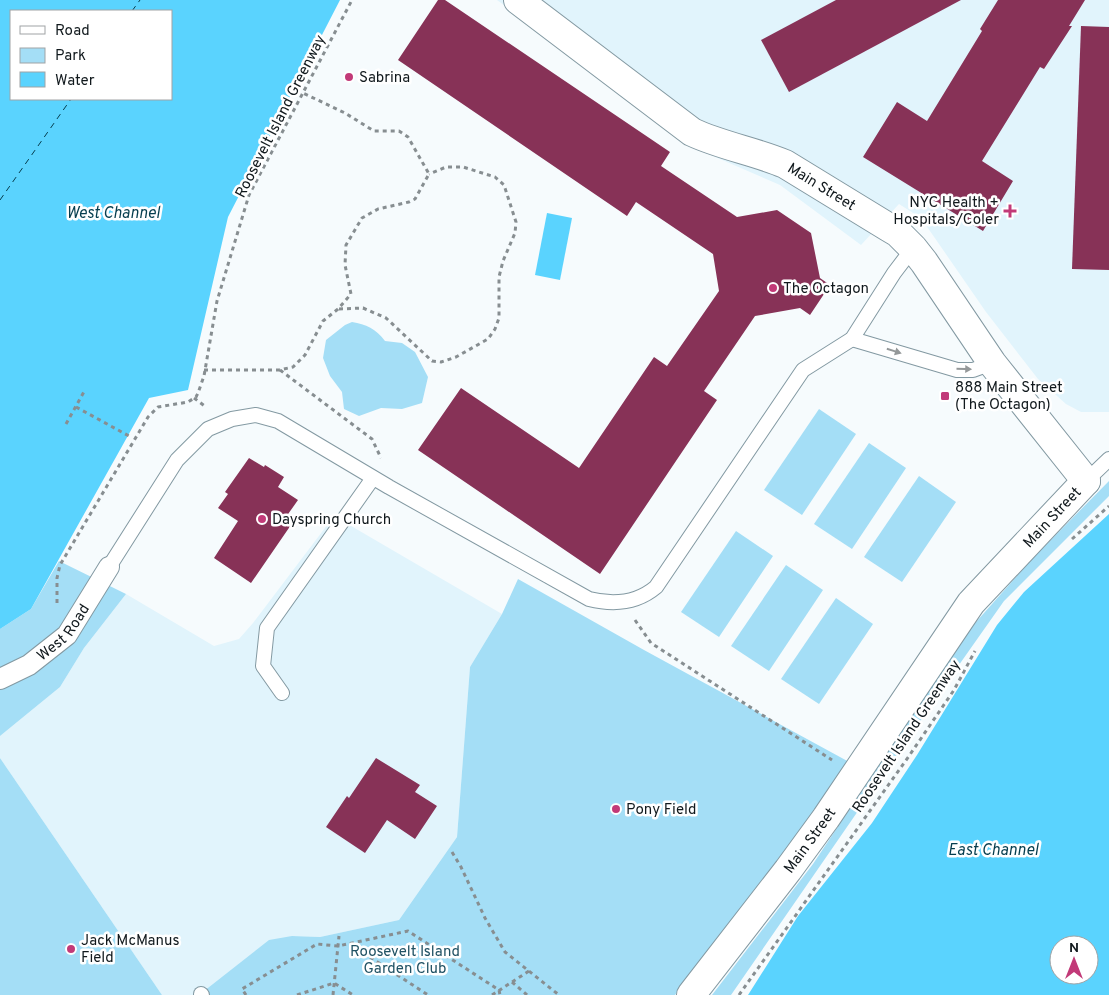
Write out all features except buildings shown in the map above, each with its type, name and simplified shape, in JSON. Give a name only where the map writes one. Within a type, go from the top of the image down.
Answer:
[{"type":"street","name":"Main Street","points":[[518,0],[692,132],[719,143],[785,164],[898,233],[924,262],[992,363],[1086,481],[971,604],[826,818],[691,995]]},
{"type":"street","name":"West Road","points":[[0,680],[29,665],[67,635],[110,567]]},
{"type":"lane","points":[[110,567],[177,460],[208,429],[232,419],[256,415],[278,421],[373,478],[589,599],[611,603],[642,597],[656,587],[803,370],[852,338],[894,273],[913,248]]},
{"type":"lane","points":[[852,338],[957,370],[973,370],[992,363]]},
{"type":"lane","points":[[1086,481],[1109,459]]},
{"type":"lane","points":[[282,693],[263,666],[268,628],[373,478]]},
{"type":"path","name":"Roosevelt Island Greenway","points":[[57,606],[57,578],[60,565],[148,417],[158,408],[188,402],[196,397],[204,370],[217,301],[249,195],[352,0]]},
{"type":"path","points":[[303,93],[345,113],[374,131],[399,131],[408,137],[429,174]]},
{"type":"path","points":[[204,370],[279,370],[293,367],[305,355],[323,321],[338,309],[351,294],[345,265],[346,245],[362,218],[378,209],[415,199],[429,174],[446,167],[463,167],[495,177],[504,186],[516,222],[515,232],[503,261],[500,277],[499,318],[495,329],[488,338],[456,357],[441,362],[432,361],[386,318],[363,308],[338,309]]},
{"type":"path","points":[[279,370],[372,439],[381,458],[397,472],[389,487]]},
{"type":"path","points":[[66,424],[86,390]]},
{"type":"path","points":[[76,407],[128,436]]},
{"type":"path","points":[[1071,540],[1109,506]]},
{"type":"path","points":[[621,602],[651,643],[833,761]]},
{"type":"path","name":"Roosevelt Island Greenway","points":[[739,995],[954,690],[979,643]]},
{"type":"path","points":[[452,852],[461,866],[484,918],[505,952],[559,995]]},
{"type":"path","points":[[246,995],[242,989],[317,944],[338,946],[408,930],[500,993]]},
{"type":"path","points":[[333,995],[339,936]]},
{"type":"path","points":[[350,943],[428,995]]},
{"type":"path","points":[[492,995],[500,993],[512,982],[529,971]]},
{"type":"path","points":[[512,982],[527,995]]},
{"type":"path","points":[[297,995],[334,983]]},
{"type":"path","points":[[334,983],[353,995]]},
{"type":"shaded area","name":"NYC Health + Hospitals/Coler","points":[[497,0],[1109,0],[1109,412],[1081,412],[1066,404],[1038,379],[986,312],[921,218],[899,204],[861,245],[780,185],[706,153]]},
{"type":"shaded area","points":[[334,516],[502,614],[470,667],[457,837],[399,920],[320,937],[292,936],[199,995],[162,995],[0,758],[0,736],[60,687],[84,648],[126,594],[214,646],[239,639]]},
{"type":"green space","points":[[352,322],[370,328],[385,341],[402,343],[415,352],[428,377],[422,403],[402,409],[381,408],[359,416],[344,409],[342,392],[330,376],[323,358],[326,340],[345,325]]},
{"type":"green space","points":[[819,409],[856,434],[802,515],[764,490]]},
{"type":"green space","points":[[869,443],[906,468],[852,549],[814,524]]},
{"type":"green space","points":[[919,476],[956,502],[902,582],[864,557]]},
{"type":"green space","points":[[1109,481],[1109,496],[1004,601],[731,995],[712,995],[813,864],[968,631],[1032,559]]},
{"type":"green space","points":[[736,531],[773,556],[719,637],[681,612]]},
{"type":"green space","points":[[59,561],[126,594],[84,648],[60,687],[0,736],[0,629],[31,609]]},
{"type":"green space","points":[[786,565],[823,590],[769,671],[731,646]]},
{"type":"green space","name":"Pony Field","points":[[518,579],[851,763],[675,995],[199,995],[269,940],[292,936],[320,937],[399,920],[457,837],[470,667],[502,614]]},
{"type":"green space","points":[[836,598],[873,624],[819,704],[781,679]]},
{"type":"green space","points":[[0,758],[162,995],[0,995]]},
{"type":"water","name":"West Channel","points":[[0,0],[340,0],[228,217],[188,390],[149,398],[31,609],[0,629]]},
{"type":"water","points":[[547,213],[572,218],[560,280],[535,275]]},
{"type":"water","name":"East Channel","points":[[1109,514],[1109,995],[748,995],[798,916],[872,823],[917,755],[997,625],[1024,592]]},
{"type":"ferry route","points":[[133,10],[140,0]]},
{"type":"ferry route","points":[[0,200],[70,100]]},
{"type":"place","name":"Sabrina","points":[[349,77]]},
{"type":"place","name":"NYC Health + Hospitals/Coler","points":[[1010,211]]},
{"type":"place","name":"The Octagon","points":[[773,288]]},
{"type":"place","name":"888 Main Street (The Octagon)","points":[[945,396]]},
{"type":"place","name":"Dayspring Church","points":[[262,519]]},
{"type":"place","name":"Pony Field","points":[[616,809]]},
{"type":"place","name":"Jack McManus Field","points":[[71,949]]},
{"type":"park label","name":"Roosevelt Island Garden Club","points":[[405,960]]}]
